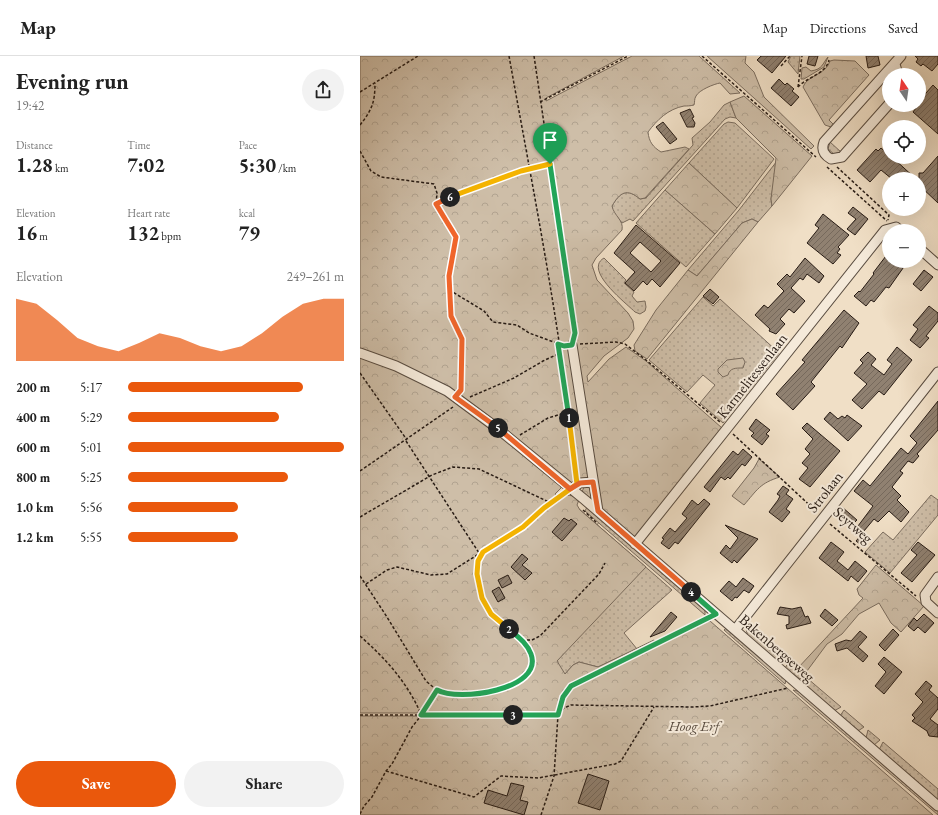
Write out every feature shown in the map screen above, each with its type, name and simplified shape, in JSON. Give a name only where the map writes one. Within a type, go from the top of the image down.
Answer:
[{"type":"street","points":[[882,112],[844,155],[836,159],[827,156],[823,150],[823,144],[901,56]]},
{"type":"street","points":[[895,64],[896,68]]},
{"type":"street","name":"Karmelitessenlaan","points":[[635,544],[882,234]]},
{"type":"street","points":[[926,254],[938,265]]},
{"type":"street","points":[[572,345],[598,511]]},
{"type":"street","name":"Bakenbergseweg","points":[[360,353],[422,377],[455,397],[574,487],[635,544],[938,806]]},
{"type":"street","name":"Strolaan","points":[[735,630],[938,372]]},
{"type":"street","points":[[574,487],[593,482]]},
{"type":"street","points":[[938,577],[926,592],[926,600],[938,613]]},
{"type":"path","points":[[360,92],[418,56]]},
{"type":"path","points":[[366,584],[387,570],[397,567],[431,575],[447,574],[523,527],[551,503],[574,487],[568,412],[542,235],[509,56]]},
{"type":"path","points":[[534,56],[575,333],[572,345]]},
{"type":"path","points":[[540,102],[628,56]]},
{"type":"path","points":[[702,56],[817,158]]},
{"type":"path","points":[[781,66],[790,56]]},
{"type":"path","points":[[802,56],[798,87],[804,81],[825,68],[829,60]]},
{"type":"path","points":[[360,125],[368,115],[375,100],[375,83]]},
{"type":"path","points":[[360,152],[371,171],[381,177],[434,184],[437,193],[436,204],[456,237],[449,276],[451,290],[451,316],[462,339],[461,390],[455,397]]},
{"type":"path","points":[[823,163],[888,221],[889,215],[837,169],[836,159]]},
{"type":"path","points":[[436,204],[529,169],[550,164]]},
{"type":"path","points":[[451,290],[484,311],[493,322],[516,325],[529,333],[564,346],[616,342],[625,344],[725,427]]},
{"type":"path","points":[[360,373],[406,440],[481,556]]},
{"type":"path","points":[[512,440],[548,418],[568,412]]},
{"type":"path","name":"Seytweg","points":[[730,431],[823,517],[911,593],[926,600]]},
{"type":"path","points":[[360,517],[430,477],[453,467],[479,469],[551,503]]},
{"type":"path","points":[[360,576],[426,681],[437,690],[451,695],[499,690],[516,682],[526,674],[532,661],[528,649],[522,640],[491,614],[482,598],[477,574],[478,561],[483,552]]},
{"type":"path","points":[[522,640],[532,640],[546,631],[599,574],[605,563]]},
{"type":"path","points":[[542,815],[554,776],[558,715],[563,697],[571,686],[716,614]]},
{"type":"path","points":[[360,636],[391,665],[403,681],[421,715]]},
{"type":"path","points":[[360,715],[558,715],[564,708],[572,705],[654,707],[710,706],[788,688]]},
{"type":"path","points":[[360,814],[364,806],[372,797],[386,770],[392,764],[412,727],[437,690]]},
{"type":"path","points":[[386,770],[474,797],[501,776],[538,778],[608,767],[621,761],[654,707]]},
{"type":"green space","name":"Hoog Erf","points":[[360,56],[624,56],[546,98],[546,101],[632,56],[699,56],[740,93],[730,94],[720,83],[711,86],[698,94],[695,98],[694,105],[678,107],[668,112],[651,128],[648,132],[649,139],[661,152],[685,147],[689,149],[645,198],[640,199],[631,193],[624,193],[618,197],[612,206],[622,223],[622,230],[596,258],[592,265],[597,280],[628,313],[633,321],[634,329],[628,338],[604,356],[587,376],[588,382],[609,359],[626,347],[646,361],[722,428],[637,536],[633,538],[600,510],[594,484],[569,483],[561,485],[561,488],[555,494],[559,499],[569,495],[579,500],[577,505],[580,510],[646,567],[557,661],[565,674],[573,665],[579,662],[598,667],[654,640],[657,645],[703,622],[710,621],[933,815],[360,815],[360,716],[501,716],[506,714],[427,713],[428,706],[422,711],[420,709],[417,713],[360,713]]},
{"type":"green space","points":[[707,56],[746,56],[745,63],[754,72],[764,97],[814,146],[811,149]]},
{"type":"green space","points":[[791,56],[800,56],[798,74],[788,62]]},
{"type":"green space","points":[[828,57],[824,67],[804,79],[801,79],[802,68],[806,67],[811,71],[818,69]]},
{"type":"green space","points":[[830,61],[855,61],[869,75],[829,120],[834,125],[831,127],[825,125],[803,87],[808,80],[825,69]]},
{"type":"green space","points":[[744,96],[812,156],[772,206],[771,199],[776,158],[736,118],[730,102]]},
{"type":"green space","points":[[730,102],[736,118],[730,117],[725,119],[633,221],[630,219],[622,223],[613,212],[612,206],[618,197],[624,193],[631,193],[640,199],[646,198],[693,145],[692,138],[710,122],[724,105]]},
{"type":"green space","points":[[728,122],[735,123],[774,159],[737,208],[689,163],[724,124]]},
{"type":"green space","points":[[830,142],[841,152],[834,154],[828,149]]},
{"type":"green space","points":[[777,161],[771,199],[772,206],[758,222],[752,219],[742,223],[697,276],[688,270],[739,210]]},
{"type":"green space","points":[[689,163],[737,208],[715,234],[665,190]]},
{"type":"green space","points":[[665,190],[715,234],[686,267],[636,223]]},
{"type":"green space","points":[[752,219],[758,222],[647,359],[635,351],[634,345],[656,310],[688,270],[697,276],[742,223]]},
{"type":"green space","points":[[604,258],[626,280],[624,283],[634,292],[632,296],[637,302],[645,301],[645,311],[640,314],[635,312],[608,286],[602,278],[599,270],[599,263]]},
{"type":"green space","points":[[703,297],[713,306],[720,299],[779,353],[723,423],[700,403],[715,385],[703,375],[687,392],[649,360]]},
{"type":"green space","points":[[743,358],[745,362],[743,368],[733,369],[728,375],[723,377],[718,372],[718,369],[727,360]]},
{"type":"green space","points":[[759,459],[780,477],[763,485],[744,505],[732,496],[754,468]]},
{"type":"green space","points":[[591,486],[593,501],[582,492],[584,487]]},
{"type":"green space","points":[[931,495],[938,500],[938,515],[890,573],[865,552],[883,532],[893,540]]},
{"type":"green space","points":[[587,507],[705,609],[705,615],[585,511]]},
{"type":"green space","points":[[578,508],[672,590],[624,633],[637,649],[598,667],[579,662],[573,665],[565,674],[434,696]]},
{"type":"green space","points":[[876,565],[924,606],[901,632],[891,623],[879,603],[859,614],[842,634],[827,644],[804,675],[797,669],[863,598],[859,595],[857,589]]},
{"type":"green space","points":[[745,625],[785,659],[780,664],[748,637]]},
{"type":"green space","points":[[727,627],[786,680],[785,684],[724,630]]},
{"type":"green space","points":[[789,662],[804,675],[800,679],[785,668]]},
{"type":"green space","points":[[807,678],[841,707],[834,711],[803,684]]},
{"type":"green space","points":[[793,690],[801,692],[938,811],[938,815]]},
{"type":"green space","points":[[844,710],[864,727],[858,731],[840,716]]},
{"type":"green space","points":[[868,730],[880,740],[874,745],[866,738]]},
{"type":"green space","points":[[883,742],[938,789],[938,801],[879,750]]},
{"type":"building","points":[[761,56],[786,56],[772,73],[757,60]]},
{"type":"building","points":[[809,56],[818,56],[815,66],[807,64]]},
{"type":"building","points":[[866,56],[878,56],[880,65],[868,68]]},
{"type":"building","points":[[915,56],[938,56],[938,64],[932,71],[923,64],[921,66],[916,62],[918,59]]},
{"type":"building","points":[[779,79],[785,85],[787,83],[794,89],[792,91],[799,97],[791,106],[771,88]]},
{"type":"building","points":[[933,85],[938,90],[938,134],[926,123],[926,120],[922,120],[913,112],[926,112],[926,93]]},
{"type":"building","points":[[690,109],[694,117],[692,118],[695,123],[694,127],[687,127],[680,113]]},
{"type":"building","points":[[663,122],[677,139],[670,144],[656,127]]},
{"type":"building","points":[[881,148],[882,149],[882,164],[900,164],[908,172],[883,172],[881,170],[870,182],[857,170],[876,149],[878,151]]},
{"type":"building","points":[[938,156],[938,203],[926,192],[926,172],[924,172]]},
{"type":"building","points":[[853,207],[868,219],[855,235],[847,229],[856,219],[848,213]]},
{"type":"building","points":[[823,214],[849,235],[838,247],[840,249],[837,253],[841,255],[833,264],[807,243],[819,228],[815,225]]},
{"type":"building","points":[[636,225],[680,263],[660,287],[652,279],[647,285],[643,281],[634,291],[625,283],[635,272],[614,253]],"holes":[[[640,242],[661,261],[651,272],[630,253]]]},
{"type":"building","points":[[805,258],[824,276],[819,283],[807,274],[803,280],[800,278],[791,288],[805,301],[794,313],[789,309],[780,319],[785,324],[776,334],[769,331],[770,329],[755,315],[764,305],[768,308],[784,291],[777,284],[787,274],[790,277]]},
{"type":"building","points":[[882,261],[882,268],[903,268],[889,288],[886,287],[874,302],[871,300],[866,306],[854,296],[859,291],[860,292],[874,274],[873,273]]},
{"type":"building","points":[[924,270],[933,277],[921,291],[913,284]]},
{"type":"building","points":[[710,289],[719,297],[713,304],[703,296]]},
{"type":"building","points":[[929,306],[938,313],[938,321],[926,336],[929,338],[920,348],[910,340],[918,329],[913,325]]},
{"type":"building","points":[[844,310],[859,323],[842,348],[840,346],[811,382],[815,386],[793,410],[776,394],[805,362],[802,360]]},
{"type":"building","points":[[897,347],[912,360],[884,395],[879,391],[862,409],[852,400],[867,384],[854,373],[863,363],[860,360],[868,352],[876,359],[871,365],[884,375],[892,364],[887,360]]},
{"type":"building","points":[[938,401],[938,430],[917,454],[919,456],[913,463],[908,461],[900,471],[903,473],[892,487],[901,496],[897,500],[909,512],[901,522],[889,511],[878,522],[874,519],[864,531],[858,526],[873,506],[854,491],[863,480],[870,486],[901,448],[908,454],[917,443],[910,436]]},
{"type":"building","points":[[830,412],[838,419],[842,416],[845,418],[847,415],[862,426],[848,441],[824,419]]},
{"type":"building","points":[[756,419],[770,430],[766,434],[769,436],[762,445],[751,436],[754,433],[749,429]]},
{"type":"building","points":[[807,423],[840,451],[810,487],[799,479],[808,468],[802,463],[810,454],[805,449],[813,439],[802,428]]},
{"type":"building","points":[[743,449],[752,457],[745,466],[742,464],[730,479],[728,477],[725,480],[721,477],[710,492],[704,487],[733,451],[738,455]]},
{"type":"building","points":[[783,486],[789,490],[786,494],[793,499],[786,509],[790,512],[782,522],[769,512],[778,500],[780,496],[777,494]]},
{"type":"building","points":[[704,499],[710,504],[678,544],[675,542],[669,549],[661,543],[664,539],[662,538],[670,528],[675,532],[687,518],[682,514],[692,500],[698,505]]},
{"type":"building","points":[[842,507],[857,520],[852,525],[845,524],[835,516]]},
{"type":"building","points":[[564,518],[569,521],[571,519],[577,524],[562,541],[552,532]]},
{"type":"building","points":[[725,525],[758,539],[737,563],[734,560],[732,563],[720,553],[726,545],[730,549],[738,538]]},
{"type":"building","points":[[863,533],[870,539],[864,547],[856,541]]},
{"type":"building","points":[[831,542],[844,552],[837,561],[848,570],[855,561],[867,571],[858,582],[851,576],[848,581],[819,558]]},
{"type":"building","points":[[918,542],[935,555],[912,582],[901,573],[917,555],[911,550]]},
{"type":"building","points":[[522,554],[528,559],[522,565],[532,573],[525,580],[511,567]]},
{"type":"building","points":[[508,575],[512,583],[502,588],[498,580]]},
{"type":"building","points":[[743,578],[754,586],[749,593],[744,590],[732,601],[720,591],[729,581],[736,587]]},
{"type":"building","points":[[499,587],[505,598],[498,602],[492,591]]},
{"type":"building","points":[[780,607],[792,609],[801,607],[805,617],[808,616],[811,623],[787,629],[786,625],[789,624],[789,616],[777,614]]},
{"type":"building","points":[[825,609],[838,620],[832,626],[820,616]]},
{"type":"building","points":[[671,612],[677,617],[665,631],[650,637]]},
{"type":"building","points":[[924,614],[934,623],[925,633],[918,627],[914,631],[908,626],[914,618],[917,621]]},
{"type":"building","points":[[893,629],[899,635],[885,651],[879,645]]},
{"type":"building","points":[[860,631],[867,637],[858,647],[868,656],[863,662],[847,648],[837,651],[835,644],[846,640],[851,641]]},
{"type":"building","points":[[884,657],[902,672],[884,694],[875,686],[886,672],[878,664]]},
{"type":"building","points":[[926,681],[932,686],[929,690],[938,698],[938,709],[930,719],[938,725],[938,737],[929,736],[927,731],[912,721],[915,718],[912,715],[923,702],[915,694]]},
{"type":"building","points":[[588,774],[609,781],[600,810],[578,803]]},
{"type":"building","points":[[511,783],[524,786],[520,800],[528,802],[524,815],[484,803],[488,790],[507,796]]},
{"type":"route","points":[[550,164],[521,171],[436,204],[456,237],[449,276],[451,290],[451,316],[462,339],[461,390],[455,397],[498,428],[570,489],[577,484],[580,483],[593,482],[595,501],[598,511],[716,614],[571,686],[563,697],[558,715],[421,715],[437,690],[442,693],[458,696],[499,690],[522,678],[529,670],[532,661],[528,649],[522,640],[491,614],[482,598],[477,574],[478,561],[483,552],[523,527],[544,508],[577,484],[565,381],[558,344],[564,346],[572,345],[575,333],[550,164]]}]
